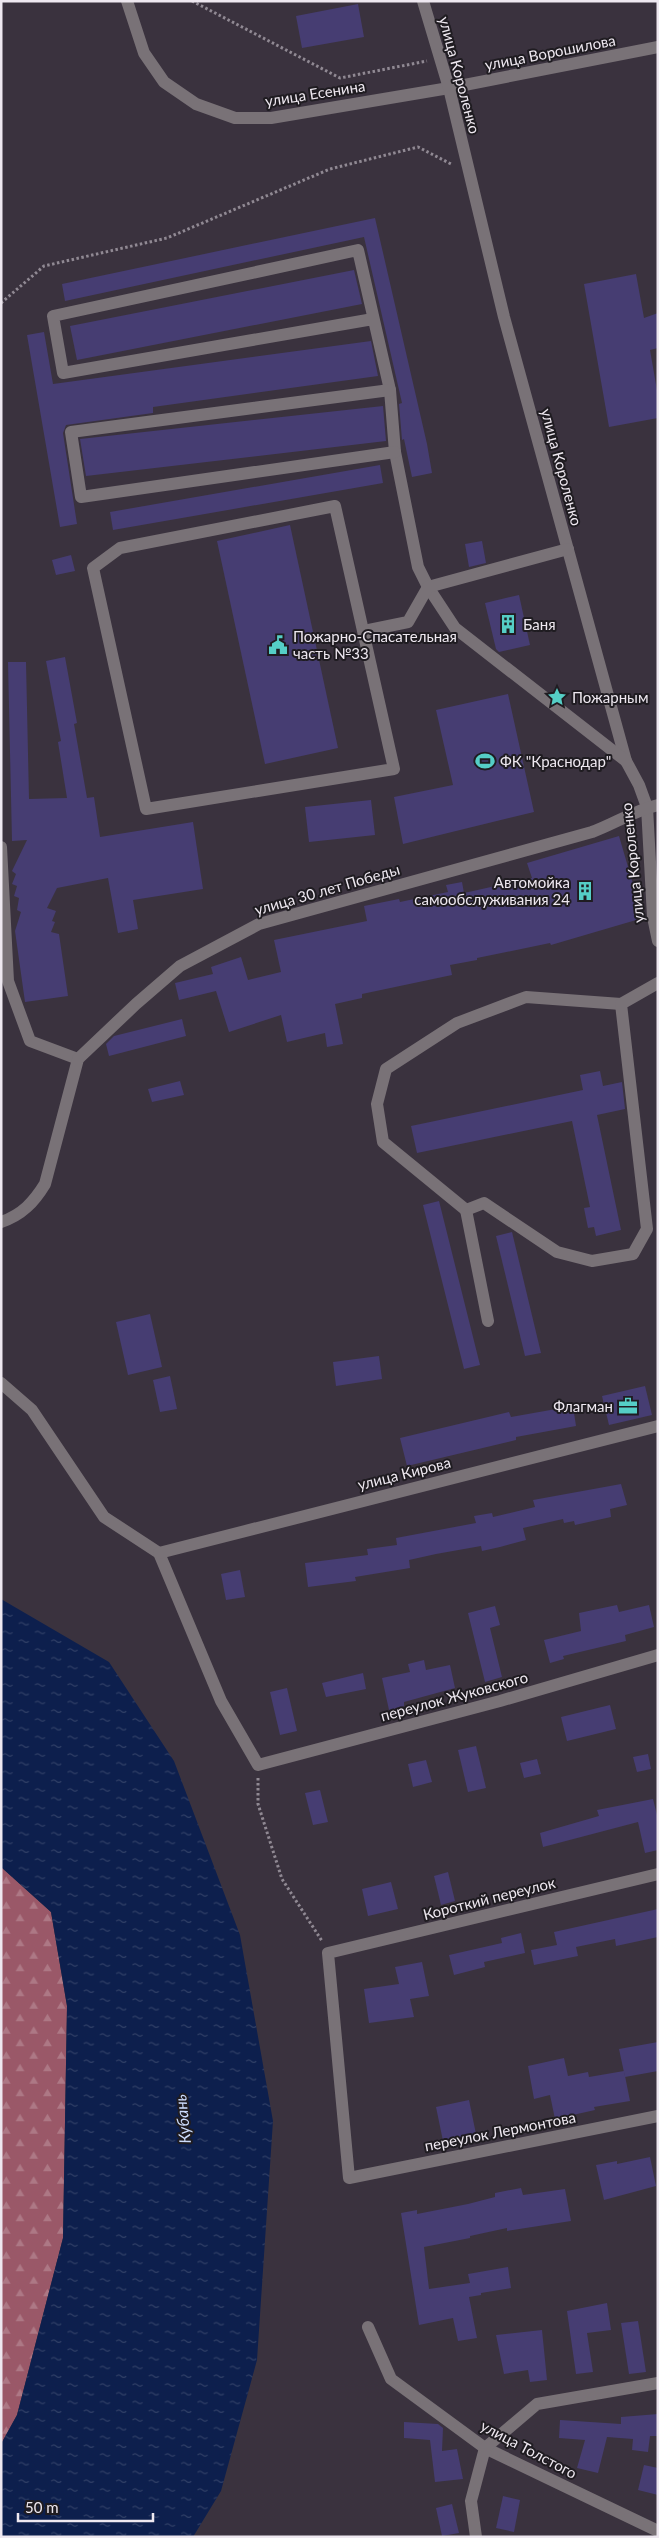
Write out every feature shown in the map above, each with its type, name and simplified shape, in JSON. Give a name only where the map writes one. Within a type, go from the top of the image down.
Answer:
[{"type":"street","name":"улица Есенина","points":[[127,1],[144,52],[164,82],[196,104],[235,118],[271,118],[449,88]]},
{"type":"street","name":"улица Короленко","points":[[423,1],[449,88],[504,316],[626,761],[652,806],[652,917],[658,941]]},
{"type":"street","name":"улица Ворошилова","points":[[449,88],[658,46]]},
{"type":"street","points":[[373,319],[63,373],[52,316],[358,250],[390,390],[395,452],[418,567],[455,628],[626,761]]},
{"type":"street","points":[[390,390],[71,432],[82,497],[395,452]]},
{"type":"street","points":[[335,506],[364,631],[394,769],[146,808],[92,568],[120,548],[335,506]]},
{"type":"street","points":[[364,631],[408,622],[428,586],[568,549]]},
{"type":"street","name":"улица 30 лет Победы","points":[[78,1059],[136,1004],[180,966],[259,924],[592,832],[652,806]]},
{"type":"street","points":[[1,847],[8,981],[30,1041],[78,1059],[45,1184],[34,1202],[13,1218],[1,1222]]},
{"type":"street","points":[[488,1321],[466,1210],[383,1142],[377,1104],[386,1069],[457,1023],[526,997],[621,1004],[658,983]]},
{"type":"street","points":[[466,1210],[484,1203],[557,1252],[592,1261],[633,1254],[648,1229],[621,1004]]},
{"type":"street","points":[[1,1383],[32,1410],[104,1517],[159,1553],[221,1701],[258,1765]]},
{"type":"street","name":"улица Кирова","points":[[159,1553],[658,1426]]},
{"type":"street","name":"переулок Жуковского","points":[[258,1765],[500,1702],[658,1655]]},
{"type":"street","name":"Короткий переулок","points":[[328,1953],[658,1874]]},
{"type":"street","name":"переулок Лермонтова","points":[[328,1953],[349,2178],[658,2116]]},
{"type":"street","name":"улица Толстого","points":[[368,2327],[391,2379],[485,2448],[658,2531]]},
{"type":"street","points":[[476,2537],[471,2501],[485,2448],[537,2404],[658,2383]]},
{"type":"path","points":[[192,1],[340,78],[440,59]]},
{"type":"path","points":[[1,303],[44,266],[167,238],[330,169],[418,147],[469,173]]},
{"type":"path","points":[[258,1765],[258,1804],[282,1879],[310,1919],[328,1953]]},
{"type":"green space","points":[[1,1867],[51,1912],[67,2006],[63,2238],[17,2415],[1,2444]]},
{"type":"water","name":"Кубань","points":[[1,1599],[109,1662],[174,1761],[240,1935],[273,2121],[257,2360],[221,2491],[193,2537],[1,2537],[1,2444],[17,2415],[63,2238],[67,2006],[51,1912],[1,1867]]},
{"type":"building","points":[[358,4],[364,37],[302,48],[296,16]]},
{"type":"building","points":[[375,218],[432,473],[412,477],[404,439],[402,440],[399,404],[402,403],[364,237],[65,301],[62,284]]},
{"type":"building","points":[[354,270],[362,304],[77,360],[70,326]]},
{"type":"building","points":[[636,274],[644,318],[658,313],[658,348],[650,350],[658,396],[658,418],[609,427],[584,284]]},
{"type":"building","points":[[44,332],[53,384],[371,341],[378,376],[153,407],[153,413],[66,425],[63,433],[77,524],[60,527],[27,335]]},
{"type":"building","points":[[383,406],[386,441],[86,476],[80,439]]},
{"type":"building","points":[[380,465],[383,483],[113,530],[110,512]]},
{"type":"building","name":"Пожарно-Спасательная часть №33","points":[[290,525],[338,748],[265,764],[217,541]]},
{"type":"building","points":[[482,541],[486,563],[469,567],[465,544]]},
{"type":"building","points":[[71,555],[75,571],[56,575],[52,560]]},
{"type":"building","name":"Баня","points":[[519,595],[530,645],[499,652],[496,649],[485,603]]},
{"type":"building","points":[[65,657],[77,723],[74,724],[87,798],[94,797],[100,837],[193,822],[203,889],[133,900],[138,929],[118,933],[108,878],[57,888],[47,908],[56,911],[52,921],[55,922],[51,932],[59,934],[68,996],[25,1002],[15,931],[21,912],[17,910],[19,898],[14,896],[17,886],[12,884],[16,874],[12,871],[27,840],[12,841],[8,662],[26,662],[29,799],[67,798],[58,742],[61,741],[46,661]]},
{"type":"building","name":"ФК \"Краснодар\"","points":[[508,694],[534,812],[403,844],[394,797],[453,785],[436,710]]},
{"type":"building","points":[[371,800],[375,835],[309,842],[305,807]]},
{"type":"building","points":[[619,836],[643,918],[551,945],[550,943],[450,965],[452,975],[362,994],[362,998],[335,1004],[343,1044],[327,1047],[325,1033],[287,1042],[281,1015],[229,1032],[216,991],[179,1000],[175,983],[213,974],[211,967],[241,957],[248,980],[281,972],[274,940],[367,921],[364,906],[399,899],[400,902],[448,892],[446,885],[462,882],[464,893],[532,878],[527,863]]},
{"type":"building","points":[[182,1019],[186,1036],[109,1056],[106,1044],[114,1036]]},
{"type":"building","points":[[600,1071],[603,1086],[622,1082],[625,1109],[597,1115],[621,1230],[596,1236],[594,1227],[588,1228],[584,1208],[590,1207],[572,1121],[417,1153],[411,1126],[583,1090],[580,1075]]},
{"type":"building","points":[[180,1081],[184,1095],[152,1102],[148,1089]]},
{"type":"building","points":[[439,1201],[480,1365],[464,1369],[423,1205]]},
{"type":"building","points":[[512,1232],[541,1353],[525,1356],[496,1236]]},
{"type":"building","points":[[150,1314],[162,1367],[128,1375],[116,1322]]},
{"type":"building","points":[[379,1356],[382,1379],[336,1386],[333,1362]]},
{"type":"building","points":[[170,1376],[177,1409],[160,1412],[153,1380]]},
{"type":"building","points":[[645,1386],[652,1415],[609,1425],[602,1396]]},
{"type":"building","points":[[573,1406],[576,1426],[516,1437],[516,1440],[407,1466],[400,1438],[509,1412],[511,1417]]},
{"type":"building","points":[[621,1484],[627,1505],[610,1509],[611,1517],[575,1525],[574,1521],[564,1523],[563,1519],[523,1528],[526,1540],[482,1551],[481,1546],[436,1554],[409,1560],[410,1568],[355,1577],[356,1581],[308,1587],[305,1563],[368,1555],[367,1549],[397,1545],[396,1538],[476,1523],[474,1516],[492,1513],[493,1517],[535,1507],[533,1500]]},
{"type":"building","points":[[240,1570],[245,1597],[226,1600],[221,1574]]},
{"type":"building","points":[[617,1605],[619,1612],[649,1605],[654,1627],[625,1635],[626,1641],[563,1656],[564,1659],[550,1663],[544,1640],[581,1631],[579,1613]]},
{"type":"building","points":[[495,1606],[500,1625],[490,1628],[502,1677],[485,1682],[468,1613]]},
{"type":"building","points":[[424,1660],[426,1670],[450,1665],[455,1688],[404,1702],[404,1706],[389,1710],[382,1678],[410,1672],[408,1664]]},
{"type":"building","points":[[363,1673],[366,1689],[326,1697],[322,1683]]},
{"type":"building","points":[[287,1688],[297,1731],[280,1735],[270,1692]]},
{"type":"building","points":[[610,1705],[616,1729],[567,1741],[561,1717]]},
{"type":"building","points":[[476,1746],[486,1788],[468,1792],[458,1750]]},
{"type":"building","points":[[648,1754],[651,1769],[637,1772],[633,1757]]},
{"type":"building","points":[[537,1759],[541,1774],[524,1778],[520,1763]]},
{"type":"building","points":[[426,1760],[432,1782],[413,1787],[408,1764]]},
{"type":"building","points":[[320,1790],[328,1822],[313,1825],[305,1793]]},
{"type":"building","points":[[653,1799],[658,1819],[658,1850],[645,1853],[638,1822],[543,1847],[540,1833],[599,1816],[597,1810]]},
{"type":"building","points":[[448,1872],[455,1901],[441,1905],[434,1876]]},
{"type":"building","points":[[391,1882],[398,1909],[368,1916],[362,1889]]},
{"type":"building","points":[[658,1909],[658,1937],[616,1946],[615,1939],[576,1947],[578,1956],[534,1965],[531,1950],[557,1945],[554,1932]]},
{"type":"building","points":[[521,1933],[525,1953],[484,1962],[485,1967],[454,1975],[449,1955],[502,1943],[501,1938]]},
{"type":"building","points":[[422,1962],[429,1996],[410,1999],[414,2017],[369,2023],[364,1989],[399,1984],[395,1967]]},
{"type":"building","points":[[658,2042],[658,2071],[625,2077],[619,2049]]},
{"type":"building","points":[[564,2058],[568,2076],[588,2072],[589,2077],[624,2071],[630,2101],[594,2107],[595,2110],[555,2119],[550,2095],[534,2099],[528,2066]]},
{"type":"building","points":[[469,2100],[476,2134],[443,2141],[436,2107]]},
{"type":"building","points":[[650,2157],[656,2186],[604,2200],[596,2165],[617,2161],[617,2164]]},
{"type":"building","points":[[521,2188],[523,2195],[565,2189],[571,2221],[507,2231],[507,2228],[424,2247],[429,2289],[470,2283],[468,2274],[508,2267],[511,2288],[469,2297],[477,2338],[458,2341],[453,2318],[419,2325],[401,2213],[417,2210],[417,2214],[468,2204],[495,2197],[495,2193]]},
{"type":"building","points":[[607,2303],[611,2330],[587,2333],[593,2372],[576,2374],[567,2311]]},
{"type":"building","points":[[638,2321],[646,2372],[629,2374],[621,2323]]},
{"type":"building","points":[[542,2330],[547,2380],[530,2382],[528,2370],[504,2374],[496,2335]]},
{"type":"building","points":[[658,2414],[658,2436],[650,2436],[648,2452],[632,2450],[633,2439],[607,2437],[598,2473],[577,2468],[585,2440],[559,2438],[560,2420],[621,2424],[621,2417]]},
{"type":"building","points":[[404,2422],[438,2424],[443,2428],[442,2451],[457,2449],[463,2479],[435,2482],[430,2440],[404,2438]]},
{"type":"building","points":[[644,2465],[658,2468],[658,2495],[638,2490]]},
{"type":"building","points":[[503,2496],[520,2500],[514,2532],[496,2528]]},
{"type":"building","points":[[452,2504],[459,2533],[442,2536],[436,2508]]},
{"type":"place","name":"Баня","points":[[508,624]]},
{"type":"place","name":"Пожарно-Спасательная часть №33","points":[[278,645]]},
{"type":"place","name":"Пожарным","points":[[557,697]]},
{"type":"place","name":"ФК \"Краснодар\"","points":[[485,761]]},
{"type":"place","name":"Автомойка самообслуживания 24","points":[[585,891]]},
{"type":"place","name":"Флагман","points":[[628,1406]]}]
